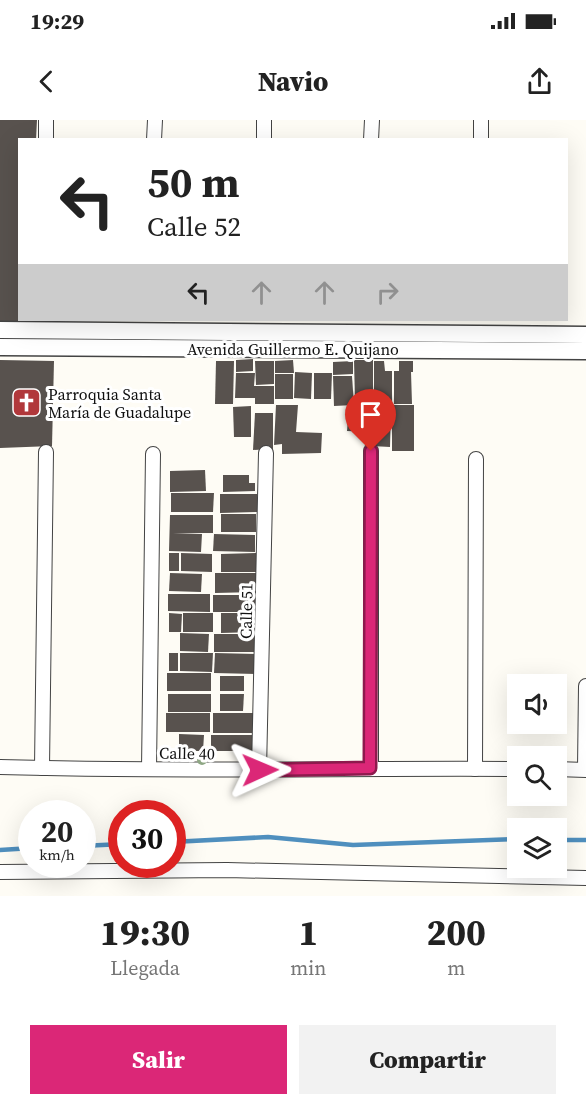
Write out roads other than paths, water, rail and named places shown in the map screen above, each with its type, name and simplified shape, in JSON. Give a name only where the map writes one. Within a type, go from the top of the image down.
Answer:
[{"type":"street","points":[[46,120],[46,138]]},
{"type":"street","points":[[154,138],[155,120]]},
{"type":"street","points":[[264,120],[264,138]]},
{"type":"street","points":[[371,138],[372,120]]},
{"type":"street","points":[[481,120],[481,138]]},
{"type":"street","name":"Avenida Guillermo E. Quijano","points":[[0,330],[98,331],[586,351]]},
{"type":"street","points":[[97,348],[98,331]]},
{"type":"street","name":"Avenida Guillermo E. Quijano","points":[[0,347],[97,348],[586,335]]},
{"type":"street","points":[[370,768],[371,451]]},
{"type":"street","points":[[42,768],[46,452]]},
{"type":"street","name":"Calle 51","points":[[260,770],[266,453]]},
{"type":"street","points":[[149,769],[153,454]]},
{"type":"street","points":[[475,769],[476,459]]},
{"type":"street","points":[[567,769],[586,770],[586,686]]},
{"type":"street","name":"Calle 40","points":[[0,766],[260,770],[507,769]]},
{"type":"street","points":[[0,872],[227,870],[586,878]]},
{"type":"waterway","points":[[186,841],[268,837],[353,845],[507,839]]},
{"type":"waterway","points":[[567,840],[586,840]]},
{"type":"waterway","points":[[96,845],[108,845]]},
{"type":"waterway","points":[[0,850],[18,849]]},
{"type":"place","name":"Parroquia Santa María de Guadalupe","points":[[27,403]]}]
